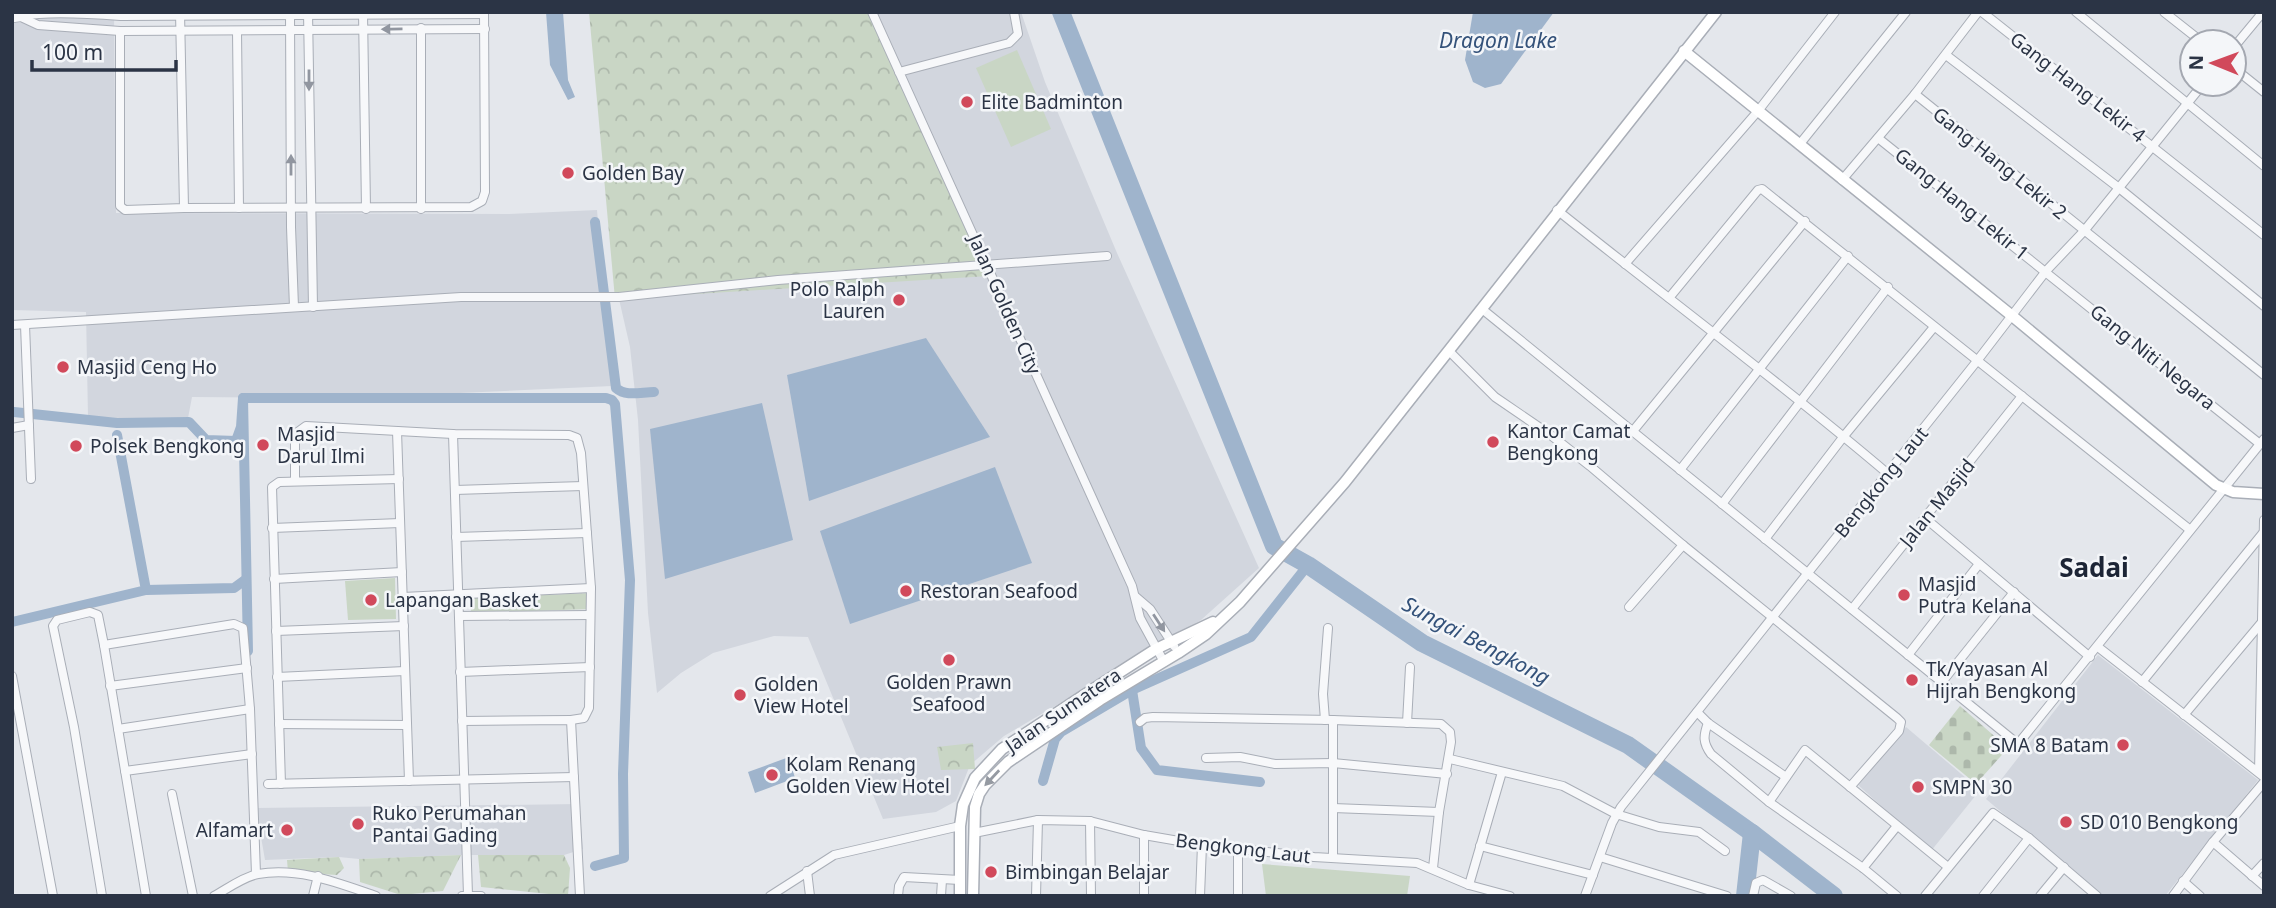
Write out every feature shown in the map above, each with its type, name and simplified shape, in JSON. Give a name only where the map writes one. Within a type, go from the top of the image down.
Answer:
[{"type":"main road","name":"Jalan Sumatera","points":[[973,896],[974,833],[979,794],[985,785],[1008,762],[1100,699],[1206,634],[1271,569],[1449,351],[1716,12]]},
{"type":"main road","points":[[1684,51],[2224,490],[2264,494]]},
{"type":"main road","name":"Jalan Sumatera","points":[[960,896],[960,826],[963,805],[975,778],[1002,749],[1156,649],[1228,614]]},
{"type":"street","name":"Jalan Golden City","points":[[872,12],[1136,597],[1140,618],[1164,662]]},
{"type":"street","points":[[899,72],[1009,43],[1018,34],[1014,12]]},
{"type":"street","points":[[1625,264],[1758,111],[1835,12]]},
{"type":"street","points":[[1799,145],[1906,12]]},
{"type":"street","points":[[1842,180],[1980,12]]},
{"type":"street","name":"Gang Hang Lekir 4","points":[[1980,12],[2264,235]]},
{"type":"street","points":[[2076,12],[2264,166]]},
{"type":"street","points":[[2164,12],[2184,28]]},
{"type":"street","points":[[2248,30],[2263,12]]},
{"type":"street","points":[[81,13],[81,27]]},
{"type":"street","points":[[12,19],[36,14],[81,13],[484,13],[485,192],[482,201],[471,207],[421,209],[125,210],[120,206],[120,31]]},
{"type":"street","points":[[181,14],[184,208]]},
{"type":"street","points":[[290,14],[294,307]]},
{"type":"street","points":[[308,14],[313,307]]},
{"type":"street","points":[[363,14],[366,209]]},
{"type":"street","points":[[23,18],[38,25],[120,31],[485,29]]},
{"type":"street","points":[[2256,21],[2264,28]]},
{"type":"street","points":[[421,28],[421,209]]},
{"type":"street","points":[[237,31],[239,208]]},
{"type":"street","points":[[1946,55],[2119,188],[2264,306]]},
{"type":"street","points":[[2248,79],[2264,92]]},
{"type":"street","name":"Gang Hang Lekir 2","points":[[1915,94],[2264,375]]},
{"type":"street","name":"Bengkong Laut","points":[[1585,896],[1616,814],[2046,271],[2084,231],[2192,98]]},
{"type":"street","points":[[291,119],[310,118]]},
{"type":"street","name":"Gang Hang Lekir 1","points":[[1878,138],[2046,271]]},
{"type":"street","points":[[1669,298],[1760,189],[1805,221],[2189,529]]},
{"type":"street","points":[[1558,210],[1713,335],[1801,400],[1887,473]]},
{"type":"street","points":[[1633,431],[1805,221]]},
{"type":"street","points":[[291,227],[310,226]]},
{"type":"street","points":[[12,325],[461,296],[610,297],[778,280],[1107,256]]},
{"type":"street","points":[[1680,470],[1848,256]]},
{"type":"street","name":"Gang Niti Negara","points":[[2046,271],[2262,441]]},
{"type":"street","points":[[1722,504],[1888,287]]},
{"type":"street","points":[[1482,309],[2018,744],[2262,441]]},
{"type":"street","points":[[25,325],[31,479]]},
{"type":"street","points":[[1765,539],[1844,436],[1934,327]]},
{"type":"street","points":[[1449,351],[1495,397],[1552,436],[1901,722],[1899,731],[1850,787]]},
{"type":"street","name":"Jalan Masjid","points":[[1852,609],[2022,396]]},
{"type":"street","points":[[12,428],[29,421]]},
{"type":"street","points":[[295,481],[295,434],[306,426],[453,434],[569,435],[577,438],[580,446],[591,588],[588,713],[584,718],[571,720],[462,721]]},
{"type":"street","points":[[397,431],[409,781]]},
{"type":"street","points":[[453,434],[468,895]]},
{"type":"street","points":[[281,784],[272,487],[279,481],[399,479]]},
{"type":"street","points":[[454,490],[583,486]]},
{"type":"street","points":[[1924,518],[2090,657]]},
{"type":"street","points":[[2261,774],[2264,520]]},
{"type":"street","points":[[272,528],[400,523]]},
{"type":"street","points":[[456,537],[587,533]]},
{"type":"street","points":[[2142,682],[2263,533]]},
{"type":"street","points":[[1629,607],[1683,545]]},
{"type":"street","points":[[1908,655],[1979,564]]},
{"type":"street","points":[[274,579],[402,572]]},
{"type":"street","points":[[403,597],[591,588]]},
{"type":"street","points":[[1942,682],[2014,592]]},
{"type":"street","name":"Jalan Golden City","points":[[1136,597],[1150,609],[1178,653]]},
{"type":"street","points":[[102,896],[54,623],[96,613],[104,645],[146,896]]},
{"type":"street","points":[[458,616],[590,615]]},
{"type":"street","points":[[2184,715],[2262,622]]},
{"type":"street","points":[[104,645],[236,624],[243,628],[250,709],[256,874]]},
{"type":"street","points":[[276,631],[404,626]]},
{"type":"street","points":[[1328,628],[1323,694],[1329,720],[1333,763],[1333,858]]},
{"type":"street","points":[[2098,646],[2261,774]]},
{"type":"street","points":[[460,672],[590,667]]},
{"type":"street","points":[[1407,723],[1410,667]]},
{"type":"street","points":[[110,686],[247,668]]},
{"type":"street","points":[[277,677],[405,671]]},
{"type":"street","points":[[12,676],[53,896]]},
{"type":"street","points":[[118,729],[250,709]]},
{"type":"street","points":[[1697,712],[1708,723],[1786,777]]},
{"type":"street","points":[[1140,722],[1148,717],[1165,717],[1430,723],[1446,727],[1450,732],[1450,759],[1439,812],[1433,868]]},
{"type":"street","points":[[571,720],[580,896]]},
{"type":"street","points":[[1708,723],[1704,744],[1711,754],[1769,802],[1863,868],[1897,896]]},
{"type":"street","points":[[279,724],[407,725]]},
{"type":"street","points":[[1769,802],[1805,750],[1948,867]]},
{"type":"street","points":[[125,771],[252,754]]},
{"type":"street","points":[[1206,758],[1240,757],[1275,764],[1333,763],[1447,774]]},
{"type":"street","points":[[1450,759],[1563,786],[1616,814],[1659,827],[1699,832],[1725,851]]},
{"type":"street","points":[[1469,885],[1502,772]]},
{"type":"street","points":[[268,784],[574,777]]},
{"type":"street","points":[[2173,896],[2213,842],[2264,782]]},
{"type":"street","points":[[172,794],[193,896]]},
{"type":"street","points":[[1333,808],[1439,812]]},
{"type":"street","points":[[1925,896],[1993,813],[2029,838],[2097,896]]},
{"type":"street","points":[[1036,896],[1038,820]]},
{"type":"street","name":"Bengkong Laut","points":[[974,833],[1038,820],[1090,821],[1144,835],[1202,845],[1417,863],[1469,885],[1510,896]]},
{"type":"street","points":[[1090,821],[1091,896]]},
{"type":"street","points":[[770,896],[834,855],[960,826]]},
{"type":"street","points":[[1863,868],[1897,826]]},
{"type":"street","points":[[1144,835],[1144,896]]},
{"type":"street","points":[[1983,896],[2029,838]]},
{"type":"street","points":[[2213,842],[2264,886]]},
{"type":"street","points":[[1200,896],[1202,845]]},
{"type":"street","points":[[1480,846],[1593,875]]},
{"type":"street","points":[[1238,849],[1238,896]]},
{"type":"street","points":[[1600,857],[1727,896]]},
{"type":"street","points":[[2252,876],[2264,863]]},
{"type":"street","points":[[2040,896],[2064,867]]},
{"type":"street","points":[[807,871],[810,896]]},
{"type":"street","points":[[214,896],[256,874],[275,873],[318,876],[376,896]]},
{"type":"street","points":[[313,896],[318,876]]},
{"type":"street","points":[[898,896],[904,877],[960,880]]},
{"type":"street","points":[[941,896],[942,880]]},
{"type":"street","points":[[1754,896],[1756,883],[1763,880],[1791,896]]},
{"type":"street","points":[[2183,881],[2200,896]]},
{"type":"street","points":[[462,896],[481,896]]},
{"type":"shaded area","points":[[12,12],[114,12],[116,213],[509,214],[597,210],[612,386],[349,398],[192,397],[188,418],[116,421],[88,417],[86,312],[12,310]]},
{"type":"shaded area","points":[[591,12],[1021,12],[1045,82],[1117,253],[1259,568],[1201,620],[1004,736],[970,765],[956,801],[936,812],[883,819],[808,637],[774,636],[713,653],[681,673],[657,693],[648,613],[638,420],[630,347],[619,299]]},
{"type":"shaded area","points":[[2098,655],[2258,780],[2165,896],[2100,896],[1986,799]]},
{"type":"shaded area","name":"SMPN 30","points":[[1906,727],[1980,790],[1931,851],[1857,784]]},
{"type":"shaded area","points":[[579,804],[583,849],[564,855],[359,859],[339,857],[265,860],[256,808]]},
{"type":"green space","points":[[589,12],[870,12],[989,276],[615,299]]},
{"type":"green space","points":[[1017,50],[1051,129],[1011,147],[976,68]]},
{"type":"green space","name":"Lapangan Basket","points":[[395,578],[396,619],[348,620],[345,581]]},
{"type":"green space","points":[[592,593],[592,609],[471,613],[470,598]]},
{"type":"green space","points":[[1960,706],[2008,748],[1976,784],[1929,745]]},
{"type":"green space","points":[[973,743],[975,769],[941,770],[937,747]]},
{"type":"green space","points":[[461,855],[443,891],[401,895],[360,882],[359,859]]},
{"type":"green space","points":[[478,855],[564,855],[570,868],[568,896],[481,887]]},
{"type":"green space","points":[[339,857],[344,868],[337,875],[288,872],[287,860]]},
{"type":"green space","points":[[1262,864],[1410,876],[1407,896],[1266,896]]},
{"type":"water","points":[[546,12],[563,12],[568,80],[575,97],[568,100],[550,65]]},
{"type":"water","name":"Dragon Lake","points":[[1473,12],[1554,12],[1501,84],[1485,88],[1473,82],[1465,60]]},
{"type":"water","points":[[926,338],[990,437],[809,501],[787,375]]},
{"type":"water","points":[[762,403],[793,540],[665,579],[650,429]]},
{"type":"water","points":[[995,467],[1032,563],[850,624],[820,531]]},
{"type":"water","name":"Kolam Renang Golden View Hotel","points":[[789,757],[795,778],[755,793],[748,772]]},
{"type":"waterway","name":"Sungai Bengkong","points":[[1061,12],[1274,546],[1308,565],[1422,643],[1628,745],[1752,833],[1834,896]]},
{"type":"waterway","points":[[595,222],[616,388],[629,393],[654,392]]},
{"type":"waterway","points":[[243,398],[612,400],[615,404],[630,580],[623,774],[624,858],[595,866]]},
{"type":"waterway","points":[[14,412],[117,423],[189,422],[206,440],[236,441],[241,427],[243,398],[248,651]]},
{"type":"waterway","points":[[12,622],[146,590],[117,435]]},
{"type":"waterway","points":[[1260,782],[1157,770],[1141,748],[1132,690],[1251,637],[1308,565]]},
{"type":"waterway","points":[[146,590],[234,588],[245,580]]},
{"type":"waterway","points":[[1043,781],[1055,739],[1061,732],[1132,690]]},
{"type":"waterway","points":[[1745,896],[1752,833]]},
{"type":"place","name":"Elite Badminton","points":[[967,102]]},
{"type":"place","name":"Golden Bay","points":[[568,173]]},
{"type":"place","name":"Polo Ralph Lauren","points":[[899,300]]},
{"type":"place","name":"Masjid Ceng Ho","points":[[63,367]]},
{"type":"place","name":"Kantor Camat Bengkong","points":[[1493,442]]},
{"type":"place","name":"Masjid Darul Ilmi","points":[[263,445]]},
{"type":"place","name":"Polsek Bengkong","points":[[76,446]]},
{"type":"place","name":"Restoran Seafood","points":[[906,591]]},
{"type":"place","name":"Masjid Putra Kelana","points":[[1904,595]]},
{"type":"place","name":"Lapangan Basket","points":[[371,600]]},
{"type":"place","name":"Golden Prawn Seafood","points":[[949,660]]},
{"type":"place","name":"Tk/Yayasan Al Hijrah Bengkong","points":[[1912,680]]},
{"type":"place","name":"Golden View Hotel","points":[[740,695]]},
{"type":"place","name":"SMA 8 Batam","points":[[2123,745]]},
{"type":"place","name":"Kolam Renang Golden View Hotel","points":[[772,775]]},
{"type":"place","name":"SMPN 30","points":[[1918,787]]},
{"type":"place","name":"SD 010 Bengkong","points":[[2066,822]]},
{"type":"place","name":"Ruko Perumahan Pantai Gading","points":[[358,824]]},
{"type":"place","name":"Alfamart","points":[[287,830]]},
{"type":"place","name":"Bimbingan Belajar","points":[[991,872]]},
{"type":"district","name":"Sadai","points":[[2094,568]]}]
